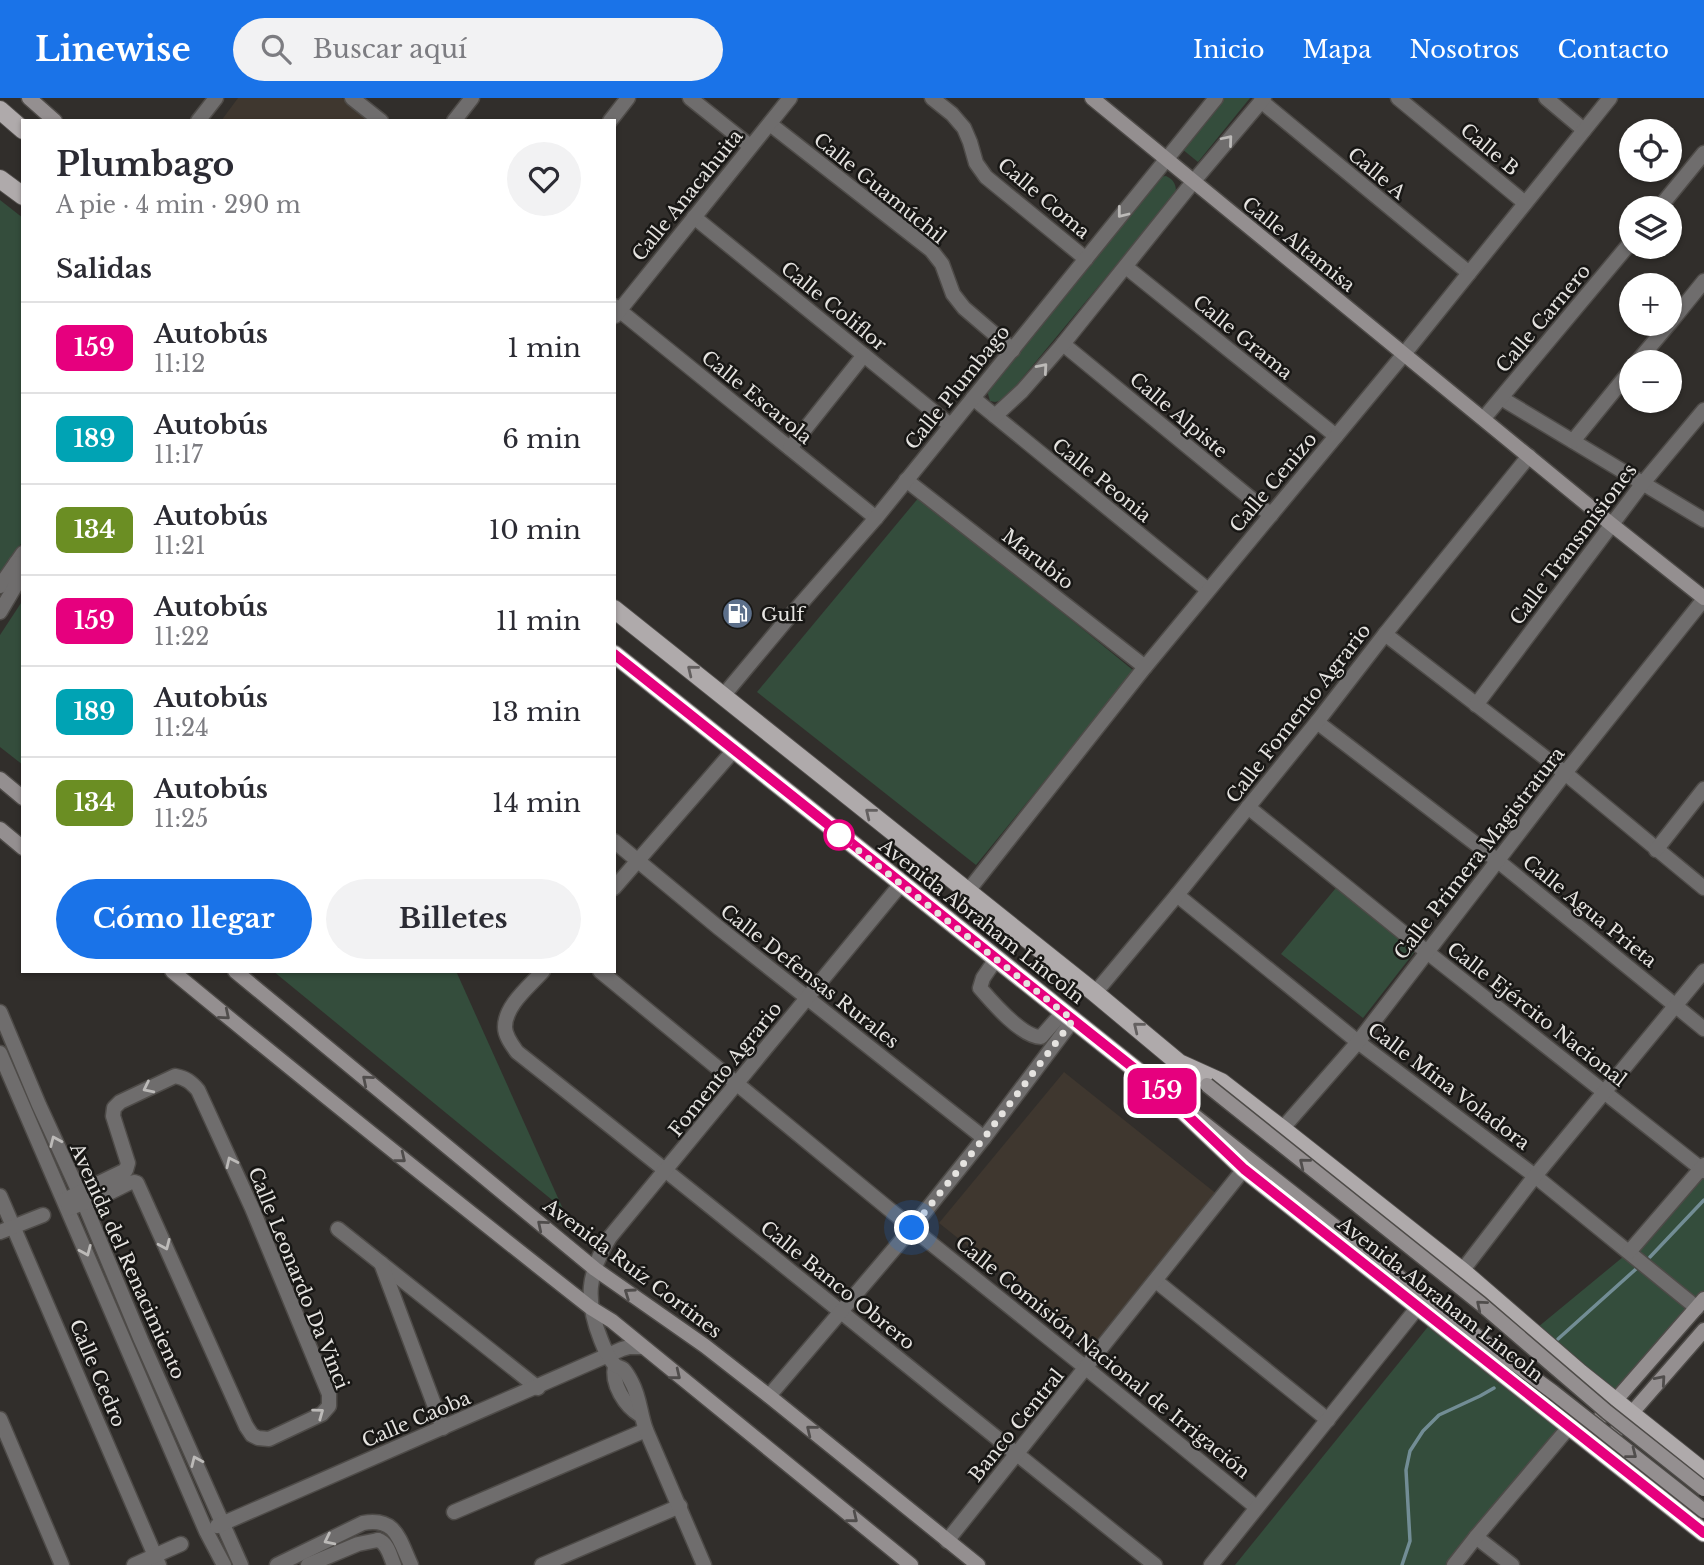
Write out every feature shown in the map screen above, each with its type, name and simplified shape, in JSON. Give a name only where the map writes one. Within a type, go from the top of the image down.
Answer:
[{"type":"main road","points":[[0,110],[21,128]]},
{"type":"main road","points":[[0,179],[21,195]]},
{"type":"main road","name":"Avenida Abraham Lincoln","points":[[616,611],[1180,1063],[1221,1083],[1462,1271],[1580,1373],[1704,1472]]},
{"type":"main road","name":"Avenida Abraham Lincoln","points":[[616,656],[1160,1089],[1244,1169],[1704,1533]]},
{"type":"main road","points":[[1548,1410],[1567,1406],[1577,1398],[1581,1390],[1580,1373]]},
{"type":"street","points":[[29,98],[53,119]]},
{"type":"street","points":[[200,119],[216,98]]},
{"type":"street","points":[[352,98],[378,119]]},
{"type":"street","points":[[456,119],[472,98]]},
{"type":"street","points":[[612,119],[628,98]]},
{"type":"street","points":[[690,98],[750,146]]},
{"type":"street","name":"Calle Anacahuita","points":[[616,312],[790,98]]},
{"type":"street","name":"Calle Coma","points":[[932,98],[964,128],[976,163],[986,177],[1086,259]]},
{"type":"street","name":"Calle Altamisa","points":[[1092,98],[1704,598]]},
{"type":"street","name":"Calle Plumbago","points":[[723,696],[876,517],[1216,98]]},
{"type":"street","name":"Calle B","points":[[1398,98],[1525,203]]},
{"type":"street","points":[[1546,98],[1584,130]]},
{"type":"street","name":"Calle Cenizo","points":[[968,891],[1145,667],[1404,354],[1610,98]]},
{"type":"street","points":[[995,416],[1022,391],[1063,344],[1192,182],[1263,99]]},
{"type":"street","name":"Calle A","points":[[1263,99],[1469,273]]},
{"type":"street","name":"Calle Guamúchil","points":[[770,124],[930,250],[942,264],[954,294],[964,308],[1013,349]]},
{"type":"street","points":[[1669,196],[1704,153]]},
{"type":"street","name":"Calle Coliflor","points":[[694,217],[950,425]]},
{"type":"street","name":"Calle Carnero","points":[[1484,418],[1619,256]]},
{"type":"street","name":"Calle Grama","points":[[1126,267],[1336,436]]},
{"type":"street","points":[[1682,307],[1704,281]]},
{"type":"street","name":"Calle Escarola","points":[[616,312],[876,517]]},
{"type":"street","points":[[1647,350],[1658,336]]},
{"type":"street","name":"Calle Alpiste","points":[[1063,344],[1271,515]]},
{"type":"street","points":[[790,448],[864,355]]},
{"type":"street","points":[[1573,441],[1619,385]]},
{"type":"street","name":"Calle Peonia","points":[[973,398],[1208,590]]},
{"type":"street","points":[[1501,398],[1704,520]]},
{"type":"street","name":"Calle Transmisiones","points":[[1476,705],[1643,483],[1701,419]]},
{"type":"street","name":"Calle Fomento Agrario","points":[[1095,993],[1317,722],[1529,456]]},
{"type":"street","name":"Marubio","points":[[906,480],[1145,667]]},
{"type":"street","points":[[0,586],[19,558]]},
{"type":"street","points":[[0,612],[16,585],[19,558]]},
{"type":"street","name":"Calle Primera Magistratura","points":[[1282,1129],[1357,1042],[1704,598]]},
{"type":"street","points":[[1385,634],[1565,773],[1704,888]]},
{"type":"street","name":"Calle Agua Prieta","points":[[1317,722],[1498,861],[1704,1028]]},
{"type":"street","points":[[616,886],[734,750]]},
{"type":"street","points":[[0,779],[21,796]]},
{"type":"street","points":[[1656,850],[1704,789]]},
{"type":"street","name":"Calle Ejército Nacional","points":[[1248,807],[1427,952],[1703,1168]]},
{"type":"street","points":[[0,829],[21,846]]},
{"type":"street","name":"Calle Defensas Rurales","points":[[616,843],[984,1138]]},
{"type":"street","name":"Fomento Agrario","points":[[591,1308],[589,1290],[605,1245],[901,884]]},
{"type":"street","name":"Calle Mina Voladora","points":[[1177,895],[1357,1042],[1700,1304]]},
{"type":"street","points":[[996,959],[983,978],[980,988],[1001,1012],[1033,1037],[1041,1037],[1068,1016]]},
{"type":"street","points":[[1462,1271],[1535,1176],[1704,971]]},
{"type":"street","points":[[174,973],[436,1186],[591,1308],[612,1321],[911,1565]]},
{"type":"street","name":"Avenida Ruíz Cortines","points":[[237,973],[595,1269],[705,1346],[769,1395],[978,1565]]},
{"type":"street","name":"Calle Banco Obrero","points":[[541,973],[514,1002],[508,1014],[505,1028],[517,1052],[1155,1565]]},
{"type":"street","name":"Calle Comisión Nacional de Irrigación","points":[[602,973],[1256,1507]]},
{"type":"street","name":"Avenida del Renacimiento","points":[[0,1012],[241,1565]]},
{"type":"street","points":[[769,1395],[912,1228],[984,1138],[1068,1016]]},
{"type":"street","name":"Avenida del Renacimiento","points":[[0,1053],[206,1531],[224,1565]]},
{"type":"street","points":[[1180,1063],[1462,1289],[1704,1489]]},
{"type":"street","name":"Calle Leonardo Da Vinci","points":[[66,1205],[126,1170],[128,1163],[113,1116],[114,1108],[120,1102],[175,1076],[185,1078],[198,1090],[252,1208],[329,1394],[329,1406],[322,1414],[268,1439],[251,1435],[137,1183],[81,1198]]},
{"type":"street","name":"Avenida Abraham Lincoln","points":[[1160,1089],[1436,1306],[1553,1392],[1704,1510]]},
{"type":"street","points":[[24,1111],[39,1105]]},
{"type":"street","points":[[1629,1252],[1703,1168]]},
{"type":"street","name":"Banco Central","points":[[947,1541],[1244,1169]]},
{"type":"street","name":"Calle Cedro","points":[[0,1196],[157,1560]]},
{"type":"street","points":[[0,1232],[44,1215]]},
{"type":"street","points":[[338,1229],[538,1388]]},
{"type":"street","points":[[380,1262],[443,1428]]},
{"type":"street","points":[[1156,1281],[1328,1420]]},
{"type":"street","points":[[1454,1565],[1476,1537],[1577,1431],[1615,1400],[1700,1304]]},
{"type":"street","points":[[1211,1565],[1418,1307]]},
{"type":"street","points":[[591,1308],[612,1361],[623,1369],[639,1398],[640,1415],[704,1565]]},
{"type":"street","points":[[1600,1450],[1704,1331]]},
{"type":"street","name":"Calle Caoba","points":[[206,1531],[538,1388],[612,1361],[629,1347],[642,1347]]},
{"type":"street","points":[[0,1419],[62,1565]]},
{"type":"street","points":[[454,1512],[646,1430]]},
{"type":"street","points":[[542,1565],[680,1506]]},
{"type":"street","points":[[276,1565],[363,1523],[373,1521],[383,1522],[392,1528],[411,1565]]},
{"type":"street","points":[[378,1540],[383,1522]]},
{"type":"street","points":[[1476,1537],[1512,1565]]},
{"type":"street","points":[[308,1565],[358,1544],[378,1540],[386,1546],[394,1565]]},
{"type":"street","points":[[134,1565],[157,1560],[181,1544]]},
{"type":"shaded area","points":[[238,98],[342,98],[368,119],[222,119]]},
{"type":"shaded area","points":[[1064,1072],[1218,1195],[1094,1347],[939,1223]]},
{"type":"green space","points":[[1224,98],[1250,98],[1198,162],[1182,149]]},
{"type":"green space","points":[[1166,176],[1174,183],[1176,193],[1004,400],[990,401],[987,390],[1158,177]]},
{"type":"green space","points":[[0,200],[21,216],[21,544],[0,573]]},
{"type":"green space","points":[[920,496],[1134,671],[976,865],[757,692]]},
{"type":"green space","points":[[21,603],[21,763],[0,747],[0,635]]},
{"type":"green space","points":[[1340,883],[1416,950],[1363,1018],[1281,954]]},
{"type":"green space","points":[[275,973],[457,973],[563,1209]]},
{"type":"green space","points":[[1704,1165],[1704,1299],[1615,1400],[1532,1332],[1629,1252]]},
{"type":"green space","points":[[1431,1323],[1564,1425],[1450,1565],[1235,1565]]},
{"type":"waterway","points":[[1650,1257],[1704,1200]]},
{"type":"waterway","points":[[1558,1339],[1636,1269]]},
{"type":"waterway","points":[[1402,1565],[1410,1541],[1406,1470],[1410,1451],[1423,1431],[1439,1415],[1494,1388]]},
{"type":"bus line","name":"159","points":[[616,656],[1160,1089],[1244,1169],[1704,1533]]},
{"type":"place","name":"Gulf","points":[[738,614]]},
{"type":"route","points":[[839,835],[1073,1020],[912,1228]]}]
